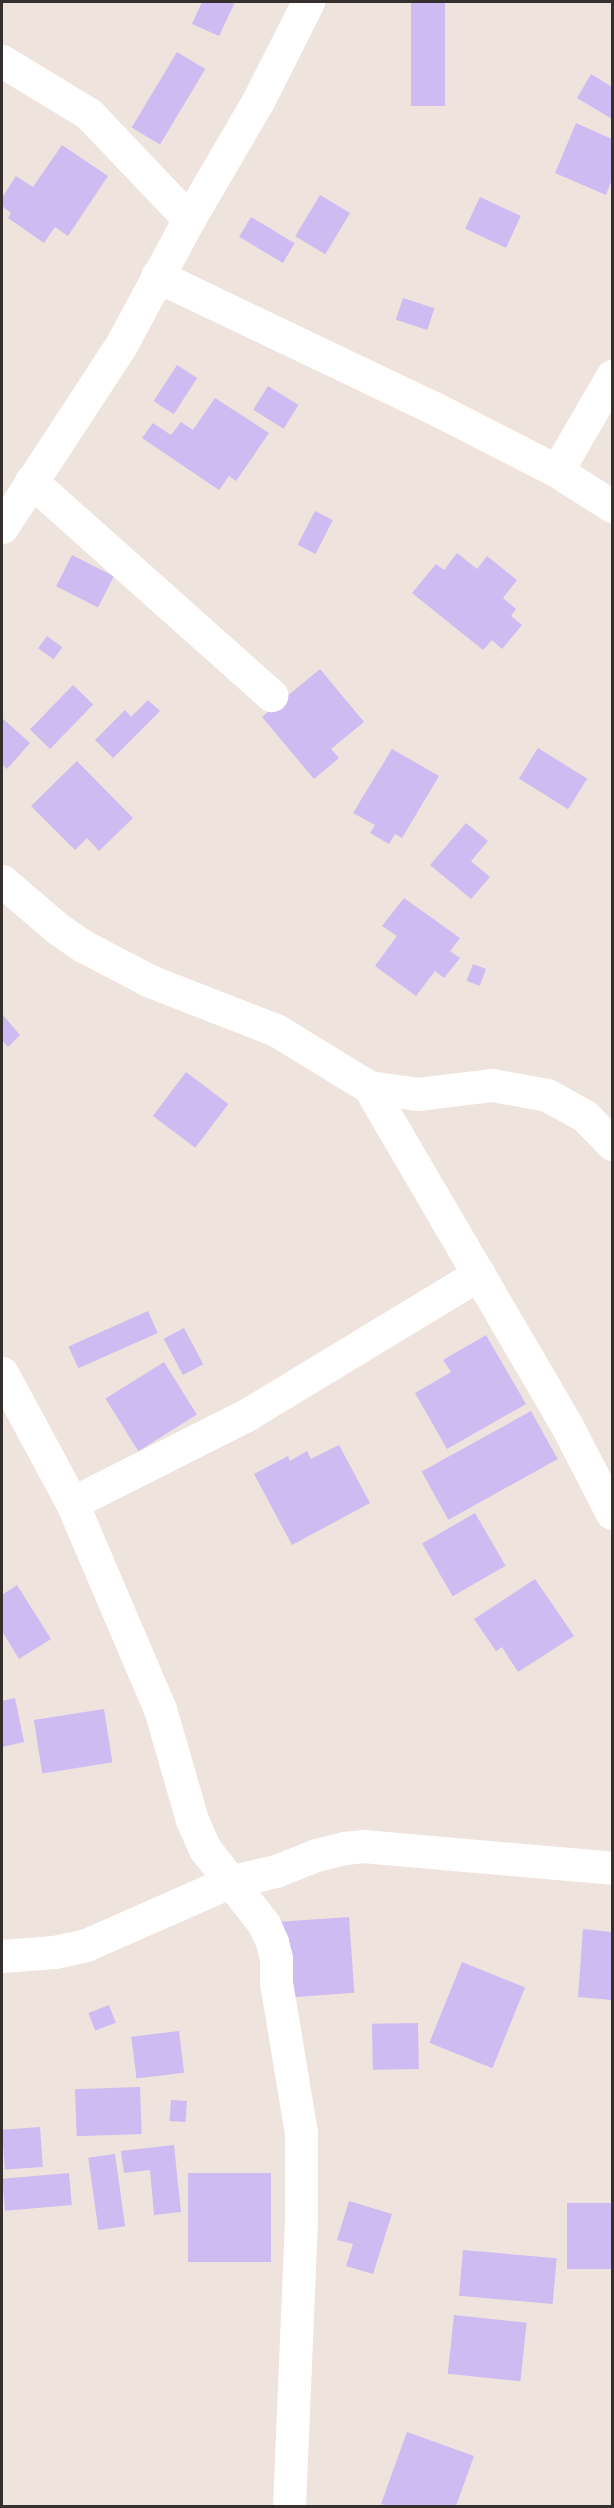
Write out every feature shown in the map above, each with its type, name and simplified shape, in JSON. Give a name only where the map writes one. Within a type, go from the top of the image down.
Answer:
[{"type":"street","points":[[2,526],[120,347],[157,276],[258,101],[308,2]]},
{"type":"street","points":[[2,61],[89,114],[189,219]]},
{"type":"street","points":[[157,276],[432,407],[557,471],[612,506]]},
{"type":"street","points":[[557,471],[612,376]]},
{"type":"street","points":[[31,481],[271,695]]},
{"type":"street","points":[[2,881],[57,928],[83,946],[150,981],[276,1030],[369,1087],[418,1094],[492,1084],[547,1095],[585,1116],[612,1143]]},
{"type":"street","points":[[369,1087],[587,1460],[612,1512]]},
{"type":"street","points":[[72,1503],[248,1414],[479,1274]]},
{"type":"street","points":[[2,1373],[72,1503],[160,1709],[192,1820],[204,1849],[264,1924],[272,1942],[276,1958],[276,1982],[300,2122],[301,2220],[289,2506]]},
{"type":"street","points":[[2,1956],[54,1952],[86,1945],[229,1882],[276,1870],[316,1855],[363,1846],[612,1868]]},
{"type":"building","points":[[202,2],[235,2],[219,36],[192,24]]},
{"type":"building","points":[[411,2],[445,2],[445,106],[411,106]]},
{"type":"building","points":[[177,52],[205,69],[160,144],[132,127]]},
{"type":"building","points":[[591,74],[612,87],[612,119],[577,98]]},
{"type":"building","points":[[576,123],[612,139],[612,179],[606,195],[555,173]]},
{"type":"building","points":[[62,145],[108,176],[68,236],[55,227],[44,243],[8,218],[11,213],[2,206],[2,198],[16,176],[33,187]]},
{"type":"building","points":[[320,195],[350,213],[325,254],[295,236]]},
{"type":"building","points":[[480,197],[521,216],[506,248],[465,229]]},
{"type":"building","points":[[251,217],[295,243],[283,263],[239,237]]},
{"type":"building","points":[[403,298],[434,308],[427,330],[396,320]]},
{"type":"building","points":[[177,365],[197,378],[174,414],[154,401]]},
{"type":"building","points":[[268,386],[299,405],[284,429],[253,410]]},
{"type":"building","points":[[215,398],[269,433],[236,481],[229,476],[219,490],[142,438],[153,423],[171,435],[181,422],[193,430]]},
{"type":"building","points":[[315,511],[333,520],[316,554],[298,545]]},
{"type":"building","points":[[457,553],[477,569],[487,556],[517,580],[503,598],[516,609],[511,616],[522,625],[502,649],[492,640],[483,650],[412,593],[436,564],[444,570]]},
{"type":"building","points":[[72,555],[114,576],[98,608],[56,586]]},
{"type":"building","points":[[47,636],[62,647],[54,659],[38,648]]},
{"type":"building","points":[[320,669],[364,722],[331,749],[339,758],[314,779],[262,717]]},
{"type":"building","points":[[73,685],[93,704],[50,749],[30,730]]},
{"type":"building","points":[[148,700],[160,711],[113,758],[95,740],[125,710],[131,717]]},
{"type":"building","points":[[2,718],[30,743],[7,769],[2,764]]},
{"type":"building","points":[[538,748],[587,779],[568,809],[519,779]]},
{"type":"building","points":[[392,749],[439,776],[402,838],[395,834],[389,844],[370,833],[375,825],[353,813]]},
{"type":"building","points":[[77,761],[133,818],[99,851],[87,838],[75,850],[31,806]]},
{"type":"building","points":[[466,823],[488,841],[471,861],[490,877],[471,899],[430,865]]},
{"type":"building","points":[[404,898],[460,938],[450,951],[460,958],[444,978],[435,971],[416,996],[375,966],[397,936],[382,926]]},
{"type":"building","points":[[473,964],[486,969],[480,986],[467,981]]},
{"type":"building","points":[[2,1014],[20,1035],[8,1047],[2,1040]]},
{"type":"building","points":[[186,1072],[228,1104],[195,1148],[153,1116]]},
{"type":"building","points":[[148,1311],[158,1333],[78,1368],[69,1346]]},
{"type":"building","points":[[184,1328],[203,1364],[183,1375],[164,1339]]},
{"type":"building","points":[[486,1335],[526,1404],[447,1449],[415,1393],[451,1372],[443,1360]]},
{"type":"building","points":[[164,1362],[197,1415],[138,1451],[105,1399]]},
{"type":"building","points":[[531,1411],[558,1459],[448,1520],[422,1472]]},
{"type":"building","points":[[339,1445],[370,1503],[292,1545],[254,1474],[288,1456],[290,1461],[307,1451],[311,1459]]},
{"type":"building","points":[[475,1513],[506,1566],[453,1596],[422,1544]]},
{"type":"building","points":[[535,1579],[574,1636],[518,1672],[502,1647],[496,1651],[474,1619]]},
{"type":"building","points":[[17,1585],[51,1639],[19,1659],[2,1631],[2,1595]]},
{"type":"building","points":[[15,1698],[24,1742],[2,1747],[2,1701]]},
{"type":"building","points":[[104,1709],[112,1762],[42,1773],[34,1720]]},
{"type":"building","points":[[349,1917],[354,1993],[285,1998],[280,1922]]},
{"type":"building","points":[[583,1929],[612,1932],[612,2000],[578,1997]]},
{"type":"building","points":[[462,1962],[525,1987],[492,2068],[429,2043]]},
{"type":"building","points":[[109,2005],[116,2023],[95,2031],[88,2013]]},
{"type":"building","points":[[418,2023],[419,2069],[373,2070],[372,2024]]},
{"type":"building","points":[[179,2031],[184,2073],[136,2079],[131,2037]]},
{"type":"building","points":[[140,2087],[142,2134],[77,2136],[75,2089]]},
{"type":"building","points":[[171,2100],[187,2101],[185,2122],[170,2121]]},
{"type":"building","points":[[40,2127],[43,2167],[5,2170],[2,2130]]},
{"type":"building","points":[[174,2145],[181,2212],[154,2215],[150,2170],[124,2173],[121,2151]]},
{"type":"building","points":[[115,2154],[125,2226],[98,2230],[88,2158]]},
{"type":"building","points":[[69,2173],[72,2205],[5,2211],[2,2179]]},
{"type":"building","points":[[188,2173],[271,2173],[271,2262],[188,2262]]},
{"type":"building","points":[[349,2201],[392,2214],[373,2274],[346,2266],[353,2244],[337,2240]]},
{"type":"building","points":[[567,2203],[612,2203],[612,2269],[567,2269]]},
{"type":"building","points":[[463,2250],[557,2258],[553,2304],[459,2296]]},
{"type":"building","points":[[454,2315],[527,2323],[520,2381],[448,2374]]},
{"type":"building","points":[[407,2432],[474,2456],[456,2506],[381,2504]]}]
